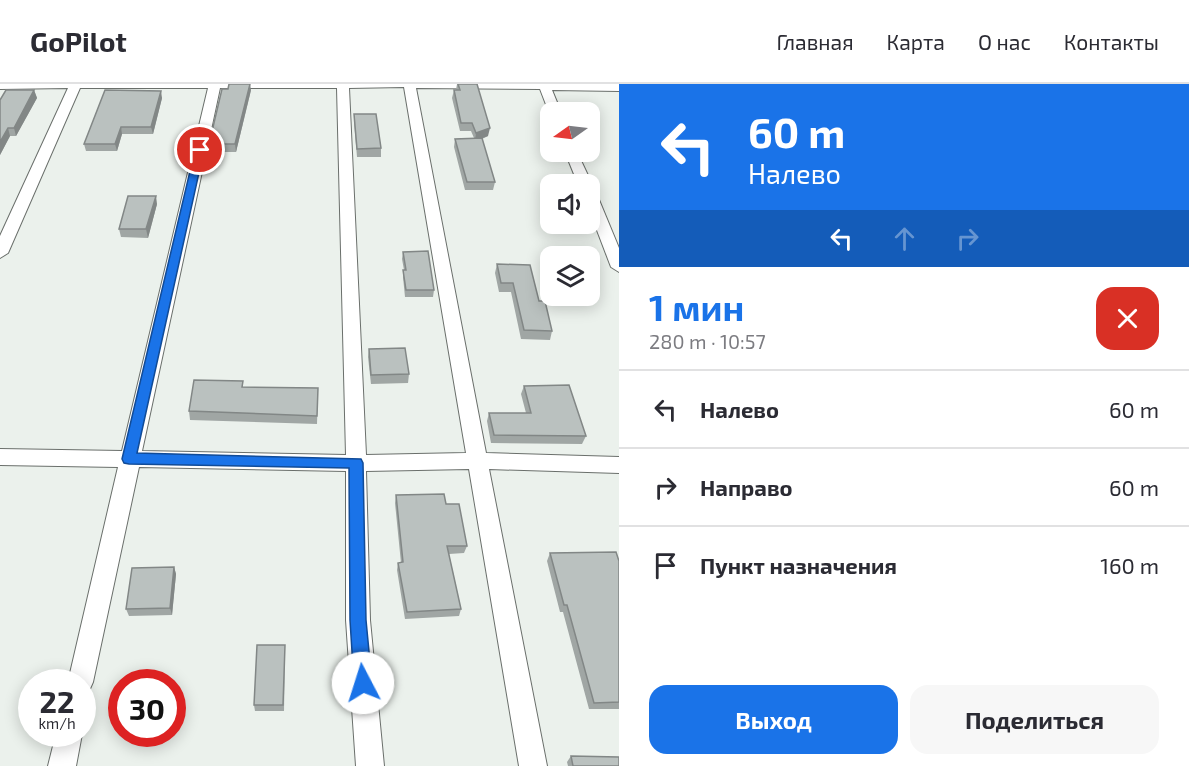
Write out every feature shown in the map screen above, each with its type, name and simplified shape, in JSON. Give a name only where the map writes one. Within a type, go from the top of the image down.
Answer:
[{"type":"street","points":[[83,669],[215,84]]},
{"type":"street","points":[[343,84],[356,463],[358,620],[370,766]]},
{"type":"street","points":[[0,85],[400,84]]},
{"type":"street","points":[[532,766],[410,84],[619,87]]},
{"type":"street","points":[[0,253],[76,85]]},
{"type":"street","points":[[544,85],[551,102]]},
{"type":"street","points":[[600,220],[619,267]]},
{"type":"street","points":[[0,458],[356,463],[477,461],[619,465]]},
{"type":"street","points":[[62,766],[66,747]]},
{"type":"building","points":[[229,84],[250,84],[235,144],[209,144],[222,89],[228,89]]},
{"type":"building","points":[[458,84],[477,84],[490,128],[476,133],[472,123],[461,123],[454,90],[460,90]]},
{"type":"building","points":[[6,90],[34,90],[14,128],[8,128],[0,142],[0,100]]},
{"type":"building","points":[[105,90],[161,91],[151,127],[121,127],[115,144],[84,144]]},
{"type":"building","points":[[354,114],[376,114],[381,148],[357,149]]},
{"type":"building","points":[[482,138],[495,182],[467,182],[455,139]]},
{"type":"building","points":[[128,196],[156,196],[146,229],[119,229]]},
{"type":"building","points":[[428,251],[434,290],[406,290],[403,252]]},
{"type":"building","points":[[497,264],[530,265],[540,306],[546,306],[552,331],[524,330],[513,283],[501,283]]},
{"type":"building","points":[[405,348],[409,374],[371,375],[369,349]]},
{"type":"building","points":[[194,380],[243,381],[242,387],[318,388],[317,416],[189,411]]},
{"type":"building","points":[[569,385],[586,436],[494,435],[489,413],[531,413],[524,386]]},
{"type":"building","points":[[444,494],[446,504],[459,504],[467,546],[447,546],[461,609],[407,612],[398,563],[403,562],[396,495]]},
{"type":"building","points":[[616,552],[619,561],[619,702],[594,703],[550,553]]},
{"type":"building","points":[[174,567],[170,608],[126,609],[132,568]]},
{"type":"building","points":[[257,645],[285,645],[283,705],[254,705]]},
{"type":"building","points":[[571,756],[619,757],[619,766],[573,766]]},
{"type":"route","points":[[200,150],[129,459],[356,463],[358,620],[363,683]]}]
